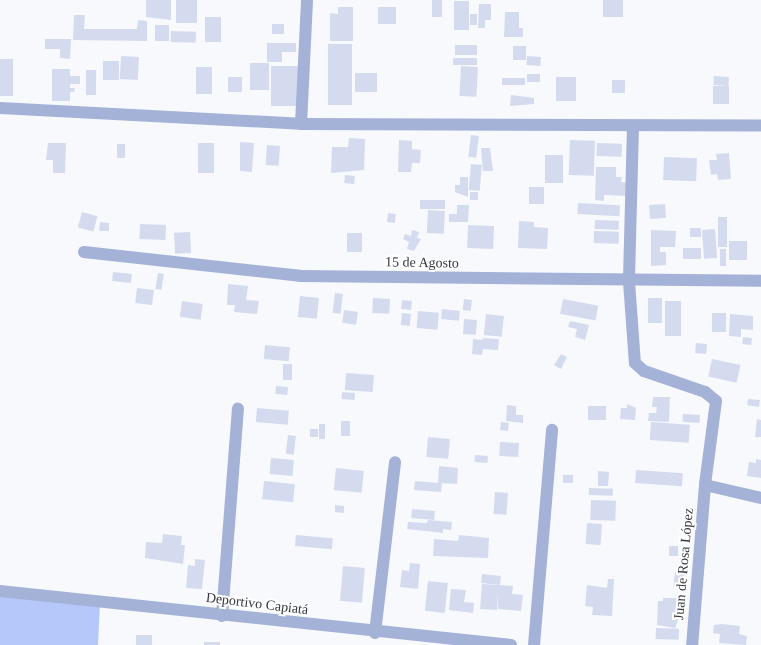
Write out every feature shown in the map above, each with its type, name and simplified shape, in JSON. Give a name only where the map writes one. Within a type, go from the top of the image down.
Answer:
[{"type":"street","points":[[301,124],[307,0]]},
{"type":"street","points":[[0,108],[301,124],[761,126]]},
{"type":"street","points":[[629,282],[633,126]]},
{"type":"street","name":"15 de Agosto","points":[[84,252],[300,276],[629,282],[761,281]]},
{"type":"street","name":"Juan de Rosa López","points":[[629,282],[635,364],[644,371],[705,392],[716,401],[705,485],[692,645]]},
{"type":"street","points":[[222,616],[238,410]]},
{"type":"street","points":[[534,645],[552,430]]},
{"type":"street","points":[[375,633],[394,462]]},
{"type":"street","points":[[705,485],[761,498]]},
{"type":"street","name":"Deportivo Capiatá","points":[[0,591],[375,633],[511,645]]},
{"type":"shaded area","points":[[0,593],[100,602],[98,645],[0,645]]},
{"type":"building","points":[[146,0],[171,0],[171,20],[146,17]]},
{"type":"building","points":[[176,0],[197,0],[197,23],[176,23]]},
{"type":"building","points":[[432,0],[442,0],[442,17],[432,17]]},
{"type":"building","points":[[603,0],[623,0],[623,17],[603,17]]},
{"type":"building","points":[[454,1],[469,1],[469,30],[454,30]]},
{"type":"building","points":[[479,4],[491,4],[491,20],[485,20],[485,28],[478,28]]},
{"type":"building","points":[[338,7],[353,7],[353,41],[330,41],[330,13],[338,14]]},
{"type":"building","points":[[378,7],[396,7],[396,24],[378,24]]},
{"type":"building","points":[[505,12],[519,12],[519,28],[523,28],[523,37],[504,37]]},
{"type":"building","points":[[470,14],[477,14],[477,25],[470,25]]},
{"type":"building","points":[[74,15],[85,15],[84,29],[137,29],[138,20],[147,21],[147,41],[73,40]]},
{"type":"building","points":[[205,17],[221,17],[221,42],[205,42]]},
{"type":"building","points":[[272,24],[284,24],[284,34],[272,34]]},
{"type":"building","points":[[155,25],[169,25],[169,41],[155,41]]},
{"type":"building","points":[[171,31],[196,32],[196,43],[171,42]]},
{"type":"building","points":[[45,39],[71,39],[70,59],[60,58],[60,49],[45,49]]},
{"type":"building","points":[[267,43],[296,43],[296,52],[282,52],[282,62],[267,62]]},
{"type":"building","points":[[328,44],[352,44],[352,105],[328,105]]},
{"type":"building","points":[[455,45],[477,45],[477,55],[455,55]]},
{"type":"building","points":[[513,46],[526,46],[526,60],[513,60]]},
{"type":"building","points":[[121,56],[139,57],[138,80],[120,79]]},
{"type":"building","points":[[527,56],[541,57],[540,66],[526,65]]},
{"type":"building","points":[[453,58],[477,58],[477,65],[453,65]]},
{"type":"building","points":[[0,59],[13,59],[13,96],[0,96]]},
{"type":"building","points":[[103,61],[119,61],[119,80],[103,80]]},
{"type":"building","points":[[250,63],[269,63],[269,90],[250,90]]},
{"type":"building","points":[[271,66],[298,66],[298,106],[271,106]]},
{"type":"building","points":[[461,66],[478,67],[476,97],[459,96]]},
{"type":"building","points":[[196,67],[212,67],[212,94],[196,94]]},
{"type":"building","points":[[52,69],[70,69],[70,76],[80,76],[80,84],[70,84],[70,88],[75,88],[74,92],[70,92],[70,101],[52,101]]},
{"type":"building","points":[[86,70],[96,70],[96,95],[86,95]]},
{"type":"building","points":[[355,73],[377,73],[377,92],[355,92]]},
{"type":"building","points":[[527,74],[540,74],[540,82],[527,82]]},
{"type":"building","points":[[714,76],[729,77],[728,86],[713,85]]},
{"type":"building","points":[[228,77],[242,77],[242,92],[228,92]]},
{"type":"building","points":[[556,77],[576,77],[576,101],[556,101]]},
{"type":"building","points":[[502,78],[525,78],[525,85],[502,85]]},
{"type":"building","points":[[612,80],[625,80],[625,93],[612,93]]},
{"type":"building","points":[[713,86],[729,86],[729,104],[713,104]]},
{"type":"building","points":[[511,95],[534,98],[534,104],[510,106]]},
{"type":"building","points":[[471,135],[479,136],[476,158],[468,157]]},
{"type":"building","points":[[349,138],[365,139],[364,170],[331,173],[332,147],[348,147]]},
{"type":"building","points":[[399,140],[412,141],[412,149],[421,150],[420,163],[412,163],[411,172],[398,172]]},
{"type":"building","points":[[570,140],[595,141],[594,176],[569,175]]},
{"type":"building","points":[[240,142],[254,143],[252,172],[240,171]]},
{"type":"building","points":[[48,143],[66,143],[65,173],[53,173],[53,160],[46,160]]},
{"type":"building","points":[[198,143],[214,143],[214,173],[198,173]]},
{"type":"building","points":[[597,143],[622,144],[622,157],[597,156]]},
{"type":"building","points":[[117,144],[125,144],[125,158],[117,158]]},
{"type":"building","points":[[267,145],[280,146],[279,166],[266,165]]},
{"type":"building","points":[[481,148],[490,148],[493,171],[483,171]]},
{"type":"building","points":[[729,153],[731,179],[718,180],[717,174],[711,175],[709,160],[717,160],[716,154]]},
{"type":"building","points":[[545,155],[563,155],[563,183],[545,183]]},
{"type":"building","points":[[664,157],[697,158],[696,181],[663,180]]},
{"type":"building","points":[[471,164],[482,165],[480,191],[469,190]]},
{"type":"building","points":[[596,167],[616,167],[616,177],[622,177],[621,182],[627,183],[626,196],[604,195],[604,201],[595,200]]},
{"type":"building","points":[[345,175],[355,176],[354,184],[344,183]]},
{"type":"building","points":[[460,177],[468,177],[468,197],[455,192],[455,185],[460,185]]},
{"type":"building","points":[[529,187],[544,187],[544,204],[529,204]]},
{"type":"building","points":[[470,192],[478,192],[478,200],[470,200]]},
{"type":"building","points":[[420,200],[445,200],[445,209],[420,209]]},
{"type":"building","points":[[578,203],[620,205],[619,216],[577,214]]},
{"type":"building","points":[[665,204],[666,218],[650,219],[649,205]]},
{"type":"building","points":[[457,205],[469,205],[468,222],[449,222],[449,214],[457,214]]},
{"type":"building","points":[[428,210],[445,211],[444,234],[427,233]]},
{"type":"building","points":[[82,212],[97,216],[93,232],[78,227]]},
{"type":"building","points":[[388,213],[396,214],[395,223],[387,222]]},
{"type":"building","points":[[718,217],[727,217],[727,247],[718,247]]},
{"type":"building","points":[[595,220],[619,221],[619,230],[595,229]]},
{"type":"building","points":[[519,221],[534,222],[534,227],[548,228],[547,249],[518,248]]},
{"type":"building","points":[[100,222],[109,223],[109,231],[99,231]]},
{"type":"building","points":[[140,224],[166,225],[165,240],[139,239]]},
{"type":"building","points":[[468,225],[494,226],[493,249],[467,248]]},
{"type":"building","points":[[690,228],[701,228],[701,237],[690,237]]},
{"type":"building","points":[[715,229],[717,258],[704,259],[702,230]]},
{"type":"building","points":[[412,230],[419,232],[417,238],[421,239],[414,251],[407,249],[409,242],[403,239],[405,234],[411,236]]},
{"type":"building","points":[[651,230],[676,231],[675,247],[660,247],[660,252],[666,252],[666,265],[651,266]]},
{"type":"building","points":[[594,231],[619,232],[619,244],[594,243]]},
{"type":"building","points":[[190,232],[191,253],[175,254],[174,233]]},
{"type":"building","points":[[347,233],[362,233],[362,252],[347,252]]},
{"type":"building","points":[[729,241],[747,241],[747,260],[729,260]]},
{"type":"building","points":[[683,248],[701,248],[701,259],[683,259]]},
{"type":"building","points":[[720,249],[726,249],[726,266],[720,266]]},
{"type":"building","points":[[113,272],[132,274],[131,283],[112,281]]},
{"type":"building","points":[[158,273],[164,274],[161,290],[155,289]]},
{"type":"building","points":[[228,284],[248,286],[246,300],[259,301],[257,314],[234,312],[235,305],[227,305]]},
{"type":"building","points":[[137,288],[154,290],[152,305],[135,303]]},
{"type":"building","points":[[335,293],[343,294],[341,314],[333,313]]},
{"type":"building","points":[[300,296],[319,298],[317,319],[298,317]]},
{"type":"building","points":[[373,298],[390,299],[389,314],[372,313]]},
{"type":"building","points":[[648,298],[662,298],[662,323],[648,323]]},
{"type":"building","points":[[464,299],[472,300],[471,311],[463,310]]},
{"type":"building","points":[[563,299],[598,306],[595,321],[560,314]]},
{"type":"building","points":[[402,300],[412,301],[411,310],[401,309]]},
{"type":"building","points":[[182,301],[203,304],[201,320],[180,317]]},
{"type":"building","points":[[665,301],[681,301],[681,336],[665,336]]},
{"type":"building","points":[[442,309],[460,311],[459,321],[441,319]]},
{"type":"building","points":[[344,310],[358,312],[356,325],[342,323]]},
{"type":"building","points":[[418,311],[439,313],[437,330],[417,328]]},
{"type":"building","points":[[402,313],[411,314],[410,326],[401,325]]},
{"type":"building","points":[[712,313],[726,313],[726,332],[712,332]]},
{"type":"building","points":[[486,314],[504,316],[502,337],[484,335]]},
{"type":"building","points":[[730,314],[753,316],[753,330],[741,329],[741,337],[729,336]]},
{"type":"building","points":[[464,319],[477,320],[476,335],[463,334]]},
{"type":"building","points":[[570,321],[589,325],[585,340],[575,337],[577,329],[568,327]]},
{"type":"building","points":[[743,337],[752,338],[751,345],[742,344]]},
{"type":"building","points":[[483,338],[499,339],[498,350],[483,349],[482,355],[472,354],[473,339],[482,340]]},
{"type":"building","points":[[696,343],[707,344],[706,354],[695,353]]},
{"type":"building","points":[[265,345],[290,347],[289,361],[264,359]]},
{"type":"building","points":[[561,354],[567,357],[561,369],[554,365]]},
{"type":"building","points":[[712,359],[740,365],[737,383],[708,377]]},
{"type":"building","points":[[283,364],[292,364],[292,380],[283,380]]},
{"type":"building","points":[[346,373],[374,375],[373,392],[345,390]]},
{"type":"building","points":[[276,386],[288,387],[287,395],[275,394]]},
{"type":"building","points":[[342,392],[355,393],[354,400],[342,399]]},
{"type":"building","points":[[653,397],[670,397],[669,422],[648,421],[649,413],[656,413],[657,407],[652,407]]},
{"type":"building","points":[[748,399],[760,400],[759,407],[747,405]]},
{"type":"building","points":[[627,404],[636,408],[635,420],[620,419],[621,408],[627,408]]},
{"type":"building","points":[[507,405],[516,406],[516,415],[523,415],[523,423],[506,421]]},
{"type":"building","points":[[588,406],[606,406],[606,420],[588,420]]},
{"type":"building","points":[[257,408],[289,411],[288,425],[256,422]]},
{"type":"building","points":[[683,414],[700,415],[700,423],[683,422]]},
{"type":"building","points":[[757,419],[761,420],[761,437],[755,437]]},
{"type":"building","points":[[341,421],[350,421],[350,436],[341,436]]},
{"type":"building","points":[[501,422],[509,423],[508,431],[500,430]]},
{"type":"building","points":[[651,422],[690,425],[689,443],[650,440]]},
{"type":"building","points":[[319,424],[325,424],[325,439],[319,439]]},
{"type":"building","points":[[310,429],[318,429],[318,437],[310,437]]},
{"type":"building","points":[[288,435],[296,436],[294,455],[286,454]]},
{"type":"building","points":[[428,437],[450,439],[448,459],[426,457]]},
{"type":"building","points":[[500,442],[519,443],[518,457],[499,456]]},
{"type":"building","points":[[475,455],[488,456],[487,463],[475,462]]},
{"type":"building","points":[[271,458],[294,460],[293,476],[270,474]]},
{"type":"building","points":[[756,459],[761,460],[761,478],[747,476],[749,462],[756,463]]},
{"type":"building","points":[[439,466],[458,468],[457,484],[442,483],[441,492],[414,490],[415,481],[438,483]]},
{"type":"building","points":[[336,468],[364,471],[362,493],[334,490]]},
{"type":"building","points":[[636,470],[683,473],[682,486],[635,483]]},
{"type":"building","points":[[598,471],[609,472],[608,486],[598,486]]},
{"type":"building","points":[[563,475],[573,475],[573,483],[563,483]]},
{"type":"building","points":[[264,481],[295,484],[293,502],[262,499]]},
{"type":"building","points":[[589,488],[613,489],[613,496],[589,495]]},
{"type":"building","points":[[495,492],[508,493],[506,515],[493,514]]},
{"type":"building","points":[[591,500],[616,501],[615,521],[590,520]]},
{"type":"building","points":[[335,505],[344,506],[344,513],[335,512]]},
{"type":"building","points":[[412,509],[435,511],[434,520],[411,518]]},
{"type":"building","points":[[428,520],[452,522],[451,530],[443,529],[443,533],[407,529],[408,522],[427,523]]},
{"type":"building","points":[[587,523],[602,524],[600,545],[586,544]]},
{"type":"building","points":[[163,534],[182,536],[181,545],[185,545],[183,564],[145,558],[146,542],[162,543]]},
{"type":"building","points":[[296,535],[333,538],[332,549],[295,546]]},
{"type":"building","points":[[459,535],[489,538],[488,558],[433,556],[434,539],[458,541]]},
{"type":"building","points":[[669,546],[678,546],[678,556],[669,556]]},
{"type":"building","points":[[195,559],[205,560],[202,589],[186,588],[188,565],[195,566]]},
{"type":"building","points":[[410,563],[420,564],[418,589],[400,587],[402,570],[409,571]]},
{"type":"building","points":[[343,566],[365,568],[362,603],[340,601]]},
{"type":"building","points":[[675,572],[685,573],[683,589],[673,588]]},
{"type":"building","points":[[482,574],[501,576],[500,585],[481,583]]},
{"type":"building","points":[[608,579],[614,579],[612,616],[592,615],[593,607],[585,606],[587,585],[607,588]]},
{"type":"building","points":[[428,581],[448,583],[445,613],[425,611]]},
{"type":"building","points":[[482,584],[513,586],[512,594],[523,595],[521,611],[498,609],[498,593],[497,610],[480,609]]},
{"type":"building","points":[[451,589],[466,590],[464,602],[474,603],[473,613],[449,610]]},
{"type":"building","points":[[663,598],[677,598],[676,615],[680,615],[675,628],[657,625],[658,601],[663,601]]},
{"type":"building","points":[[714,625],[740,626],[739,634],[747,636],[746,645],[719,643],[720,634],[713,633]]},
{"type":"building","points":[[656,628],[679,629],[679,640],[656,639]]},
{"type":"building","points":[[136,635],[152,635],[152,645],[136,645]]},
{"type":"building","points":[[204,642],[220,642],[220,645],[204,645]]}]
